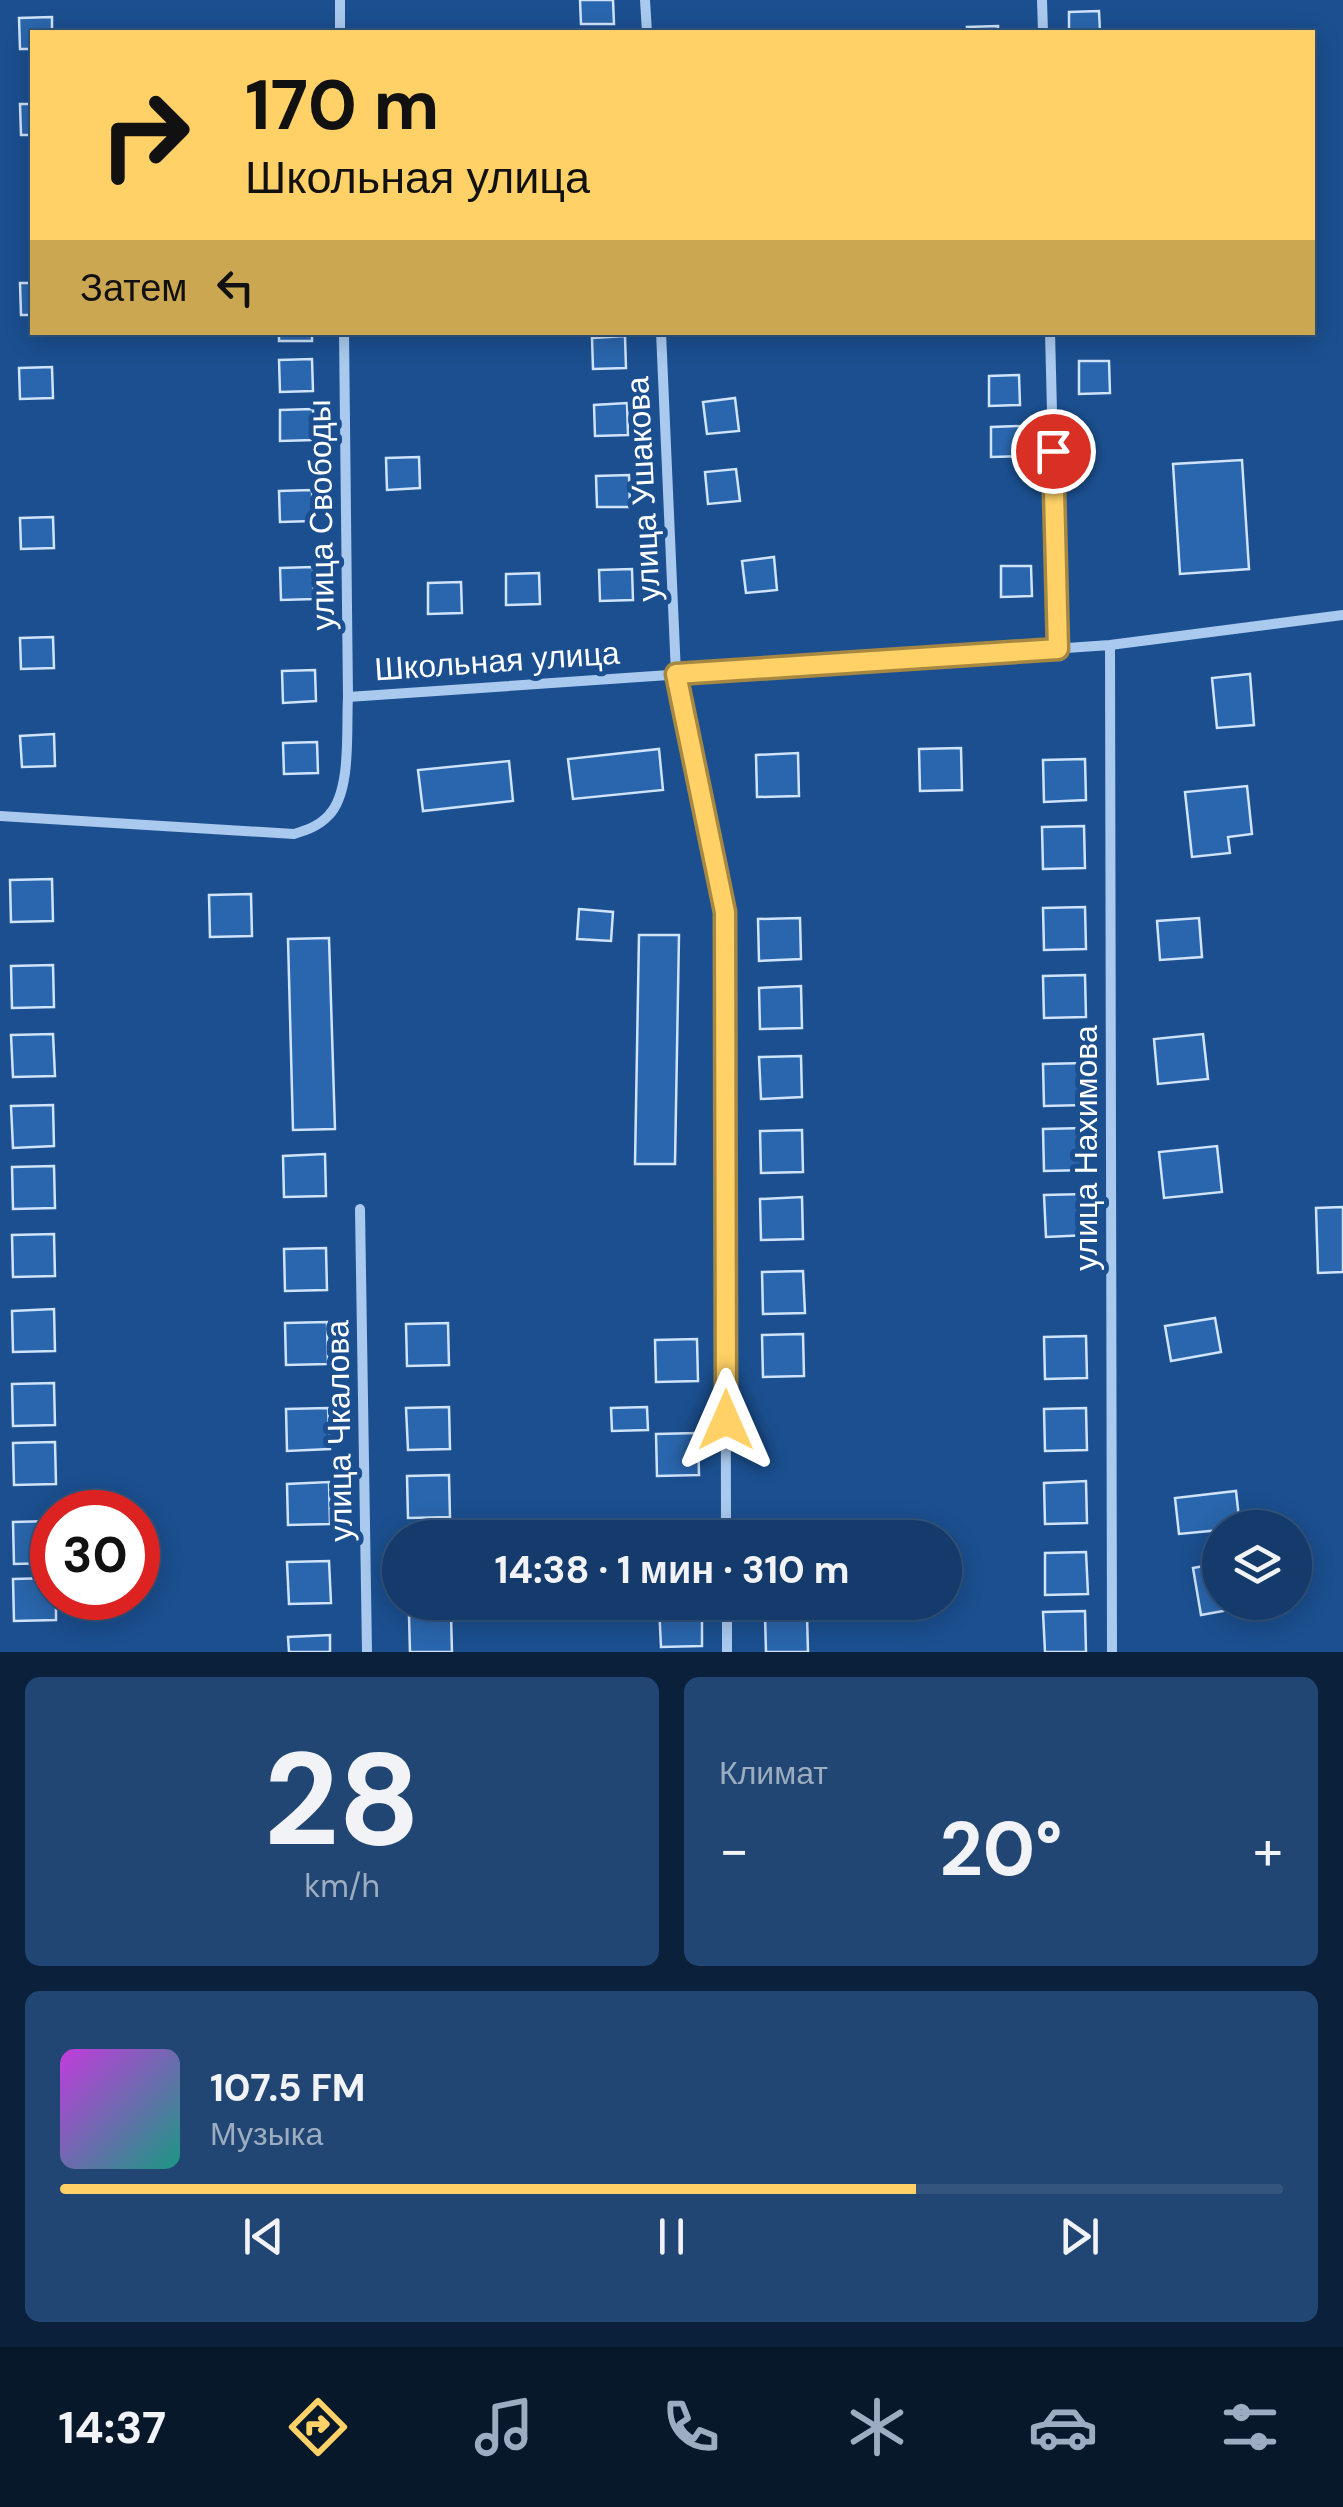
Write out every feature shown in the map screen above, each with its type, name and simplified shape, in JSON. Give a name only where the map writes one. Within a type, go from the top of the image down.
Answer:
[{"type":"street","points":[[340,0],[340,30]]},
{"type":"street","points":[[645,0],[647,30]]},
{"type":"street","points":[[1042,0],[1043,30]]},
{"type":"street","name":"улица Свободы","points":[[344,335],[348,697]]},
{"type":"street","name":"улица Ушакова","points":[[661,335],[676,674],[725,912],[726,1520]]},
{"type":"street","points":[[1050,335],[1058,649]]},
{"type":"street","name":"Школьная улица","points":[[0,816],[294,834],[314,827],[330,814],[341,796],[348,697],[1110,645],[1343,615]]},
{"type":"street","name":"улица Нахимова","points":[[1110,645],[1112,1652]]},
{"type":"street","name":"улица Чкалова","points":[[360,1209],[367,1652]]},
{"type":"street","points":[[726,1620],[726,1652]]},
{"type":"building","points":[[580,0],[613,0],[614,24],[581,24]]},
{"type":"building","points":[[1099,11],[1100,30],[1069,30],[1069,12]]},
{"type":"building","points":[[52,17],[52,30],[30,30],[30,49],[20,49],[19,18]]},
{"type":"building","points":[[998,26],[998,30],[968,30],[967,27]]},
{"type":"building","points":[[20,104],[30,104],[30,135],[21,135]]},
{"type":"building","points":[[20,283],[30,283],[30,315],[21,315]]},
{"type":"building","points":[[279,335],[312,335],[312,341],[279,341]]},
{"type":"building","points":[[625,336],[626,368],[593,369],[592,338]]},
{"type":"building","points":[[312,359],[313,391],[280,392],[279,360]]},
{"type":"building","points":[[1079,361],[1109,361],[1110,393],[1079,394]]},
{"type":"building","points":[[52,367],[53,398],[20,399],[19,368]]},
{"type":"building","points":[[1019,375],[1020,405],[989,406],[989,376]]},
{"type":"building","points":[[735,398],[739,431],[707,434],[703,402]]},
{"type":"building","points":[[627,403],[628,435],[595,436],[594,405]]},
{"type":"building","points":[[313,409],[314,440],[280,441],[280,410]]},
{"type":"building","points":[[1021,426],[1022,456],[991,457],[991,427]]},
{"type":"building","points":[[419,457],[420,488],[387,490],[386,458]]},
{"type":"building","points":[[1242,460],[1249,569],[1180,574],[1173,464]]},
{"type":"building","points":[[736,469],[740,501],[708,504],[705,472]]},
{"type":"building","points":[[629,475],[630,507],[597,507],[596,476]]},
{"type":"building","points":[[312,490],[313,521],[280,522],[279,491]]},
{"type":"building","points":[[53,517],[54,548],[21,549],[20,518]]},
{"type":"building","points":[[774,557],[777,590],[746,593],[742,561]]},
{"type":"building","points":[[1001,566],[1031,566],[1032,596],[1001,597]]},
{"type":"building","points":[[313,567],[314,599],[281,600],[280,568]]},
{"type":"building","points":[[632,569],[633,600],[600,601],[599,570]]},
{"type":"building","points":[[539,573],[540,604],[506,605],[506,574]]},
{"type":"building","points":[[461,582],[462,613],[428,614],[428,583]]},
{"type":"building","points":[[53,637],[54,668],[21,669],[20,638]]},
{"type":"building","points":[[315,670],[316,701],[283,703],[282,671]]},
{"type":"building","points":[[1250,674],[1254,725],[1217,728],[1212,678]]},
{"type":"building","points":[[54,734],[55,766],[22,767],[20,736]]},
{"type":"building","points":[[317,742],[318,773],[284,774],[283,743]]},
{"type":"building","points":[[961,748],[962,790],[920,791],[919,749]]},
{"type":"building","points":[[659,749],[663,790],[573,799],[568,759]]},
{"type":"building","points":[[798,753],[799,796],[757,797],[756,755]]},
{"type":"building","points":[[1085,759],[1086,800],[1044,802],[1043,760]]},
{"type":"building","points":[[509,761],[513,801],[423,811],[418,770]]},
{"type":"building","points":[[1247,786],[1252,834],[1228,837],[1230,853],[1192,857],[1185,792]]},
{"type":"building","points":[[1084,826],[1085,868],[1043,869],[1042,827]]},
{"type":"building","points":[[52,879],[53,921],[11,922],[10,880]]},
{"type":"building","points":[[251,894],[252,936],[210,937],[209,895]]},
{"type":"building","points":[[1085,907],[1086,949],[1044,950],[1043,908]]},
{"type":"building","points":[[579,909],[613,912],[611,941],[577,939]]},
{"type":"building","points":[[800,918],[801,959],[759,961],[758,919]]},
{"type":"building","points":[[1199,918],[1202,957],[1160,960],[1157,921]]},
{"type":"building","points":[[639,935],[679,935],[675,1164],[635,1164]]},
{"type":"building","points":[[329,938],[335,1129],[293,1130],[288,939]]},
{"type":"building","points":[[53,965],[54,1007],[12,1008],[11,966]]},
{"type":"building","points":[[1085,975],[1086,1017],[1044,1018],[1043,976]]},
{"type":"building","points":[[801,986],[802,1028],[760,1029],[759,988]]},
{"type":"building","points":[[53,1034],[55,1076],[13,1077],[11,1035]]},
{"type":"building","points":[[1203,1034],[1208,1079],[1158,1084],[1154,1039]]},
{"type":"building","points":[[801,1056],[802,1097],[761,1099],[759,1057]]},
{"type":"building","points":[[1085,1063],[1086,1105],[1044,1106],[1043,1064]]},
{"type":"building","points":[[53,1105],[54,1146],[13,1148],[11,1106]]},
{"type":"building","points":[[1085,1128],[1086,1170],[1044,1171],[1043,1129]]},
{"type":"building","points":[[802,1130],[803,1172],[761,1173],[760,1131]]},
{"type":"building","points":[[1217,1146],[1222,1192],[1164,1198],[1159,1152]]},
{"type":"building","points":[[325,1154],[326,1196],[284,1197],[283,1156]]},
{"type":"building","points":[[54,1166],[55,1208],[13,1209],[12,1167]]},
{"type":"building","points":[[1086,1194],[1088,1235],[1046,1237],[1044,1195]]},
{"type":"building","points":[[802,1197],[803,1239],[761,1240],[760,1199]]},
{"type":"building","points":[[1343,1207],[1343,1272],[1318,1273],[1316,1208]]},
{"type":"building","points":[[54,1234],[55,1276],[13,1277],[12,1235]]},
{"type":"building","points":[[326,1248],[327,1290],[285,1291],[284,1249]]},
{"type":"building","points":[[803,1271],[805,1313],[763,1314],[762,1272]]},
{"type":"building","points":[[54,1309],[55,1351],[13,1352],[12,1311]]},
{"type":"building","points":[[1215,1318],[1221,1352],[1171,1361],[1165,1326]]},
{"type":"building","points":[[327,1322],[328,1364],[286,1365],[285,1323]]},
{"type":"building","points":[[448,1323],[449,1365],[407,1366],[406,1324]]},
{"type":"building","points":[[803,1334],[804,1376],[763,1377],[762,1335]]},
{"type":"building","points":[[1086,1336],[1087,1378],[1045,1379],[1044,1337]]},
{"type":"building","points":[[697,1339],[698,1381],[656,1382],[655,1340]]},
{"type":"building","points":[[54,1383],[55,1425],[13,1426],[12,1384]]},
{"type":"building","points":[[449,1407],[450,1449],[408,1450],[406,1408]]},
{"type":"building","points":[[647,1407],[648,1430],[612,1431],[611,1408]]},
{"type":"building","points":[[328,1408],[330,1449],[287,1451],[286,1409]]},
{"type":"building","points":[[1086,1408],[1087,1450],[1045,1451],[1044,1409]]},
{"type":"building","points":[[698,1433],[699,1475],[657,1476],[656,1434]]},
{"type":"building","points":[[55,1442],[56,1484],[14,1485],[13,1443]]},
{"type":"building","points":[[449,1475],[450,1517],[408,1518],[407,1476]]},
{"type":"building","points":[[1086,1481],[1087,1523],[1045,1524],[1044,1483]]},
{"type":"building","points":[[329,1482],[330,1524],[288,1525],[287,1484]]},
{"type":"building","points":[[1236,1491],[1238,1510],[1202,1510],[1202,1532],[1179,1534],[1175,1498]]},
{"type":"building","points":[[13,1522],[30,1522],[30,1564],[14,1564]]},
{"type":"building","points":[[1086,1552],[1088,1594],[1045,1595],[1045,1553]]},
{"type":"building","points":[[329,1561],[331,1603],[289,1604],[287,1562]]},
{"type":"building","points":[[1202,1566],[1201,1615],[1193,1568]]},
{"type":"building","points":[[13,1579],[30,1579],[30,1620],[56,1620],[14,1621]]},
{"type":"building","points":[[1085,1611],[1086,1652],[1045,1652],[1043,1612]]},
{"type":"building","points":[[409,1620],[451,1620],[452,1652],[410,1652]]},
{"type":"building","points":[[660,1620],[702,1620],[702,1646],[661,1647]]},
{"type":"building","points":[[765,1620],[807,1620],[808,1652],[766,1652]]},
{"type":"building","points":[[330,1635],[330,1652],[289,1652],[288,1637]]},
{"type":"route","points":[[726,1420],[725,912],[676,674],[1058,649],[1053,451]]}]
